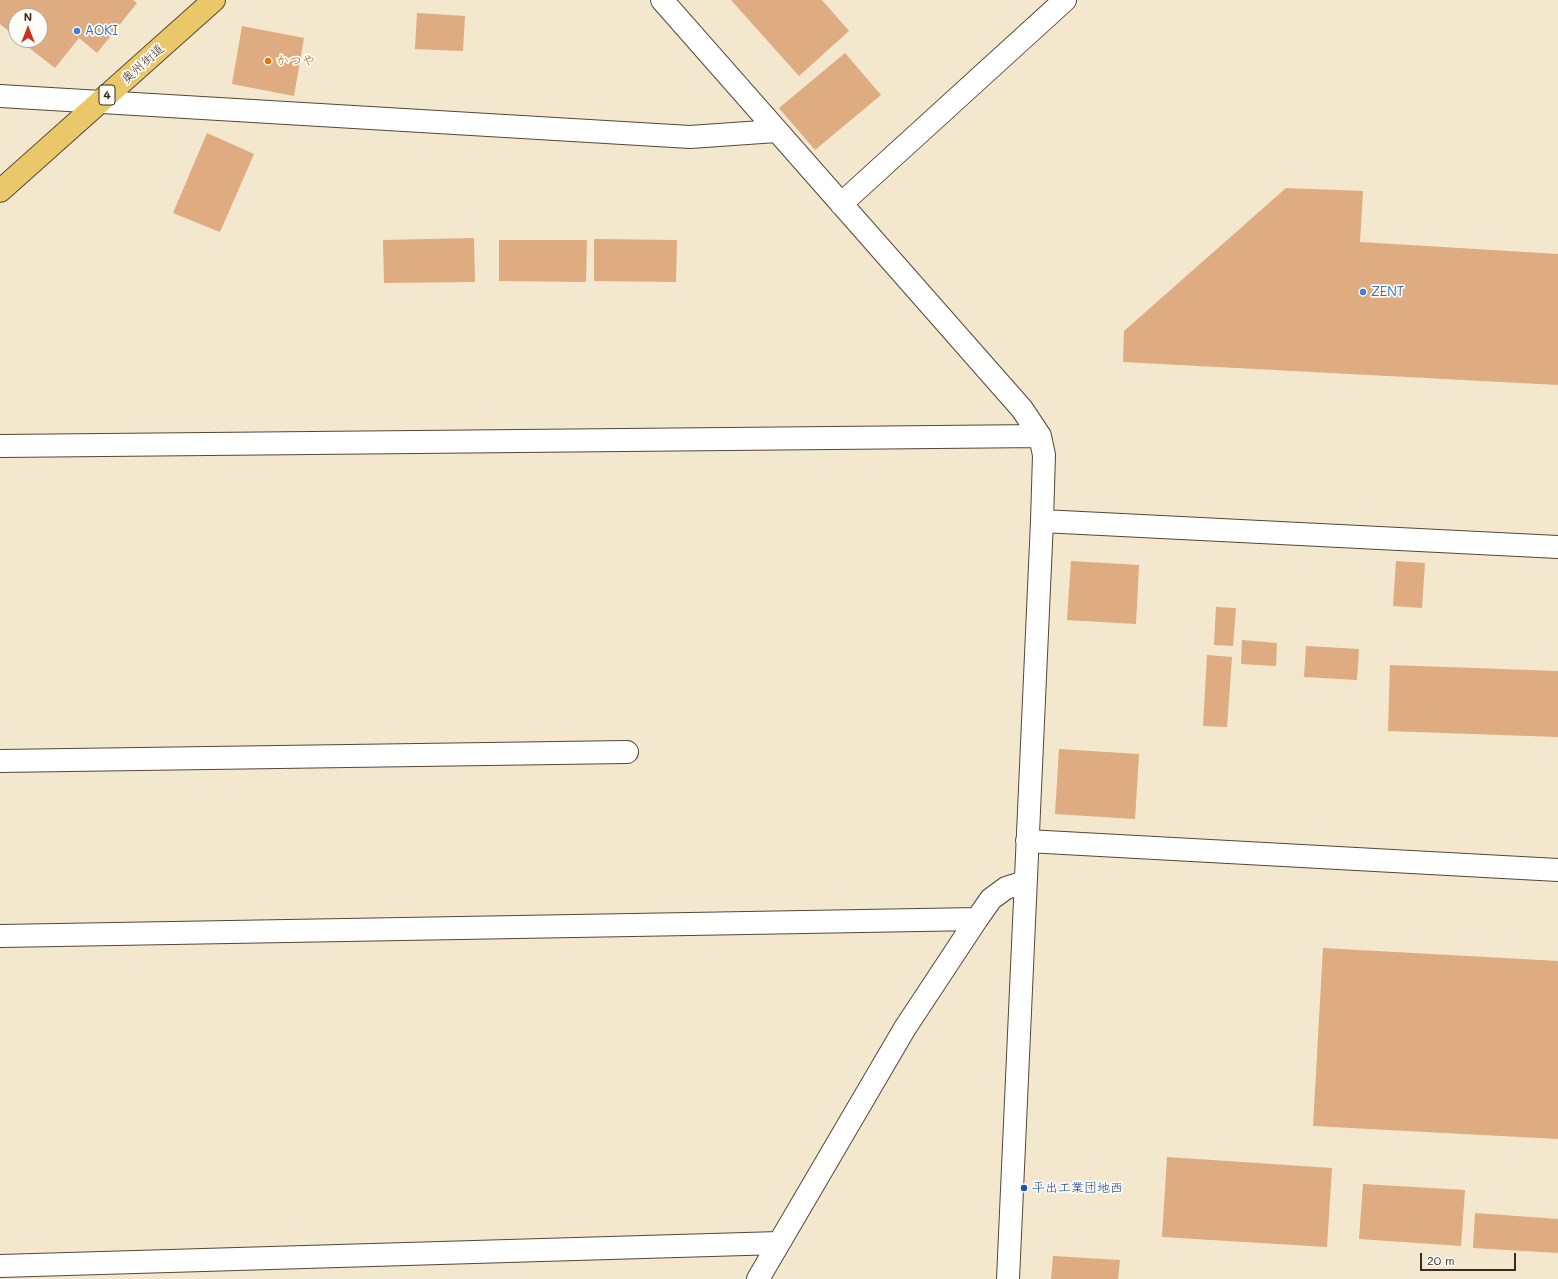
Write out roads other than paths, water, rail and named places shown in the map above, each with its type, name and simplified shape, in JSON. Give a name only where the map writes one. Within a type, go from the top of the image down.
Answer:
[{"type":"highway","name":"奥州街道","points":[[0,191],[214,0]]},
{"type":"street","points":[[841,204],[1065,0]]},
{"type":"street","points":[[671,3],[776,131],[1022,409],[1040,436],[1044,455],[1042,521],[1008,1279]]},
{"type":"street","points":[[0,96],[690,137],[776,131]]},
{"type":"street","points":[[0,446],[1040,436]]},
{"type":"street","points":[[1042,521],[1558,547]]},
{"type":"street","points":[[0,761],[627,752]]},
{"type":"street","points":[[1028,841],[1558,870]]},
{"type":"street","points":[[758,1279],[905,1028],[977,919],[991,900],[1006,888],[1025,882]]},
{"type":"street","points":[[0,936],[977,919]]},
{"type":"street","points":[[0,1266],[779,1243]]},
{"type":"place","name":"AOKI","points":[[77,31]]},
{"type":"place","name":"かつや","points":[[268,61]]},
{"type":"place","name":"ZENT","points":[[1363,292]]},
{"type":"place","name":"平出工業団地西","points":[[1024,1188]]}]
